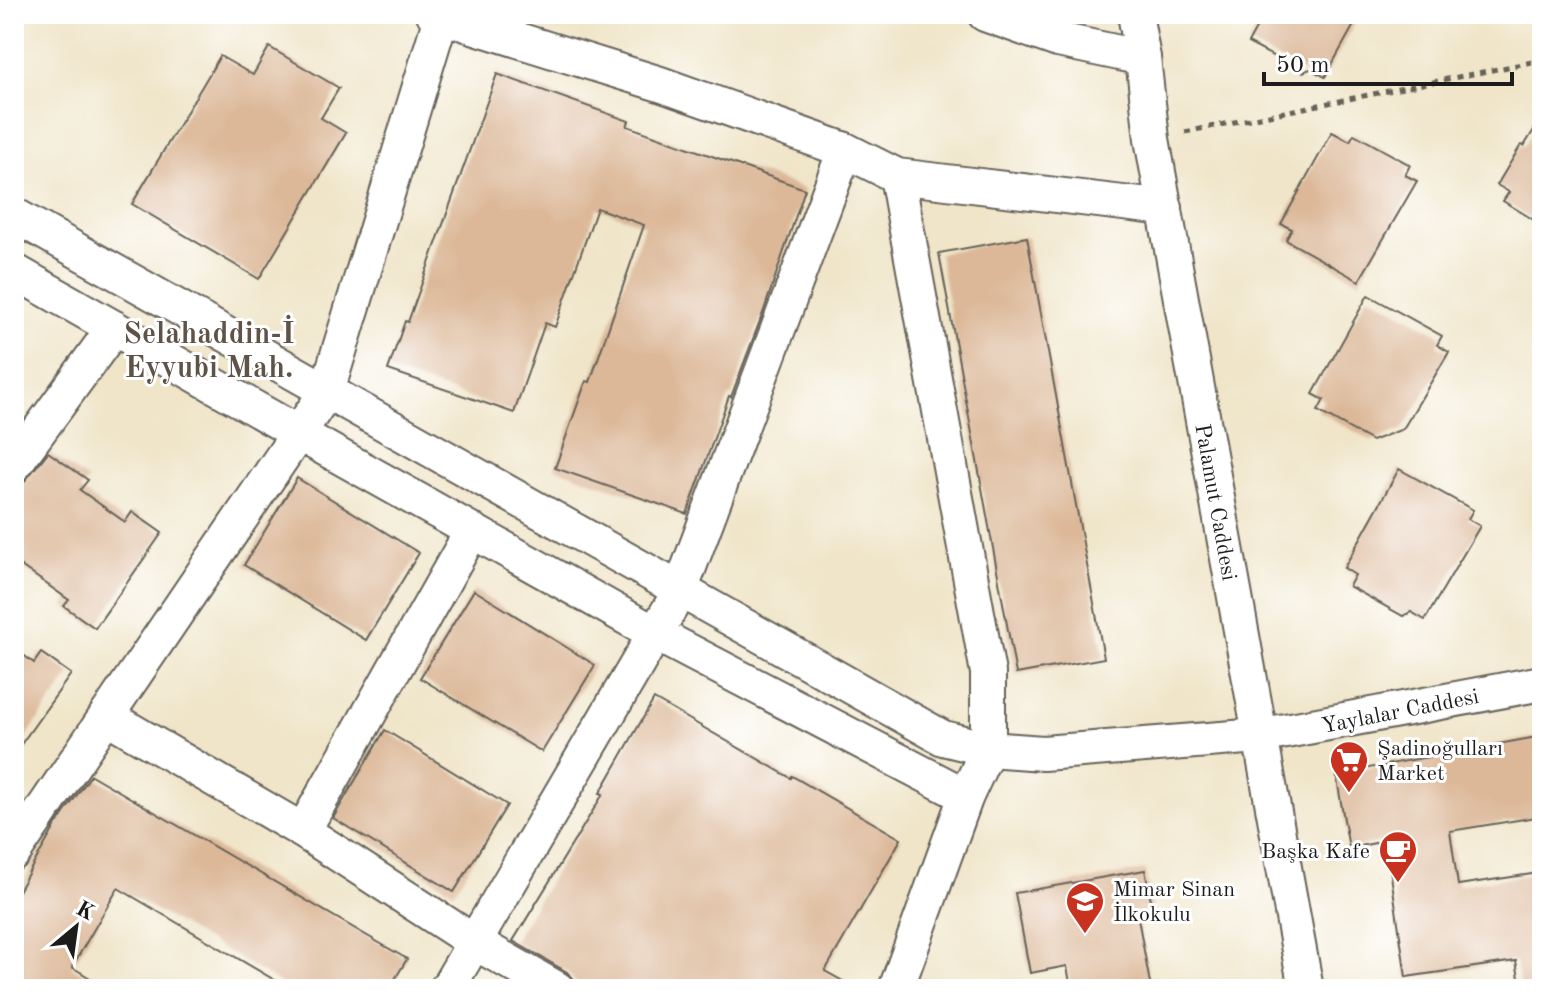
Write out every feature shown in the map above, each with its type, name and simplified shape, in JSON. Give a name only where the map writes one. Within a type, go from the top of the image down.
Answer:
[{"type":"street","points":[[985,14],[1058,40],[1143,58]]},
{"type":"street","name":"Palamut Caddesi","points":[[1135,14],[1152,139],[1306,989]]},
{"type":"street","points":[[14,852],[327,391],[439,15],[660,84],[845,150],[897,176],[1165,208]]},
{"type":"street","points":[[447,989],[680,591],[845,150]]},
{"type":"street","points":[[896,989],[966,796],[988,749],[988,673],[897,176]]},
{"type":"street","name":"Yaylalar Caddesi","points":[[14,215],[943,738],[988,749],[1043,753],[1259,736],[1542,683]]},
{"type":"street","points":[[14,271],[656,634],[966,796]]},
{"type":"street","points":[[14,465],[114,328]]},
{"type":"street","points":[[303,831],[472,531]]},
{"type":"street","points":[[106,716],[303,831],[474,942],[557,989]]},
{"type":"path","points":[[1152,139],[1542,60]]},
{"type":"building","points":[[1264,14],[1360,14],[1325,77],[1310,69],[1303,72],[1248,43]]},
{"type":"building","points":[[269,47],[339,88],[321,118],[346,133],[259,279],[132,204],[220,56],[253,75]]},
{"type":"building","points":[[497,74],[629,121],[627,126],[805,189],[764,310],[687,514],[555,468],[586,381],[590,382],[644,225],[597,208],[555,327],[545,323],[514,413],[388,370]]},
{"type":"building","points":[[1542,117],[1542,225],[1503,201],[1509,192],[1497,185]]},
{"type":"building","points":[[1332,132],[1350,141],[1354,134],[1410,165],[1405,175],[1417,181],[1359,281],[1286,240],[1292,229],[1281,224]]},
{"type":"building","points":[[1027,237],[1104,658],[1016,674],[939,253]]},
{"type":"building","points":[[1368,295],[1442,336],[1437,345],[1449,352],[1403,429],[1372,441],[1318,411],[1324,400],[1313,394]]},
{"type":"building","points":[[48,452],[88,480],[80,490],[125,522],[132,512],[162,533],[95,628],[64,606],[69,600],[14,561],[14,495]]},
{"type":"building","points":[[1399,469],[1473,510],[1468,519],[1480,526],[1425,620],[1411,612],[1403,616],[1349,586],[1355,575],[1344,568]]},
{"type":"building","points":[[297,478],[419,553],[366,640],[244,565]]},
{"type":"building","points":[[474,590],[595,665],[542,752],[420,678]]},
{"type":"building","points":[[14,648],[34,663],[41,653],[71,674],[14,754]]},
{"type":"building","points":[[654,699],[901,839],[825,971],[857,989],[586,989],[567,972],[513,941],[603,794],[600,793]]},
{"type":"building","points":[[385,730],[507,805],[454,892],[333,818]]},
{"type":"building","points":[[1542,736],[1542,816],[1450,831],[1458,885],[1539,873],[1542,892],[1542,989],[1521,989],[1516,961],[1406,977],[1386,841],[1349,848],[1336,774]]},
{"type":"building","points":[[91,775],[407,959],[389,989],[290,989],[118,888],[72,967],[108,989],[14,989],[14,898],[56,825]]},
{"type":"building","points":[[1145,870],[1154,915],[1138,918],[1151,989],[1071,989],[1067,966],[1030,973],[1015,893]]},
{"type":"place","name":"Şadinoğulları Market","points":[[1349,794]]},
{"type":"place","name":"Başka Kafe","points":[[1398,884]]},
{"type":"place","name":"Mimar Sinan İlkokulu","points":[[1085,935]]},
{"type":"district","name":"Selahaddin-İ Eyyubi Mah.","points":[[209,350]]}]
